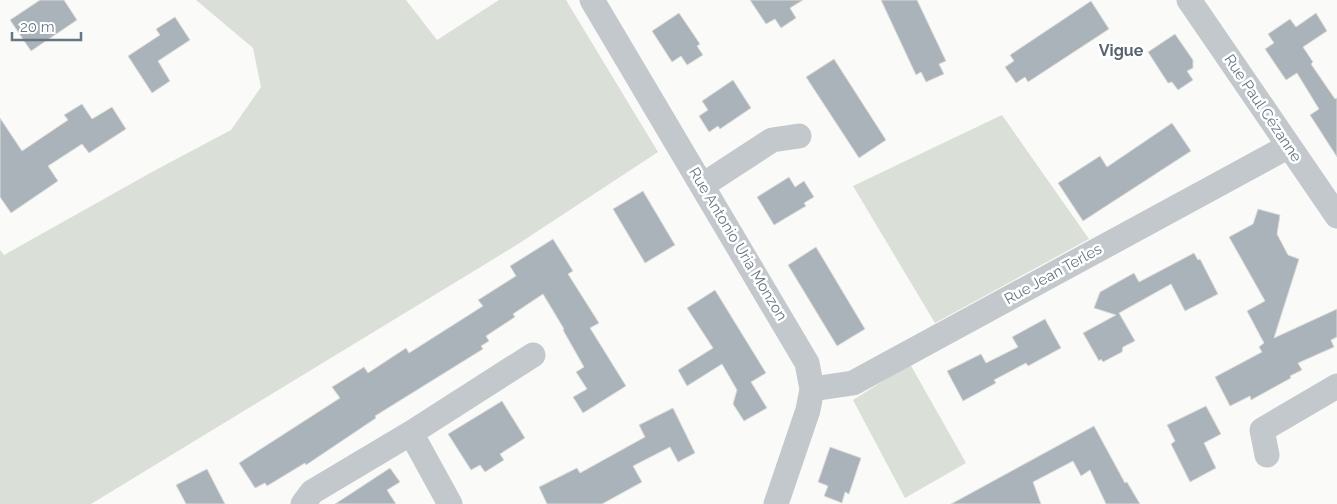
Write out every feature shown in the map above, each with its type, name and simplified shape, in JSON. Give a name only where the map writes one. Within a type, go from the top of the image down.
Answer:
[{"type":"street","name":"Rue Antonio Uria Monzon","points":[[592,0],[807,363],[812,389],[808,410],[776,504]]},
{"type":"street","name":"Rue Paul Cézanne","points":[[1189,0],[1337,216]]},
{"type":"street","points":[[703,185],[772,140],[799,136]]},
{"type":"street","name":"Rue Jean Terles","points":[[812,389],[853,383],[1289,146]]},
{"type":"street","points":[[303,504],[312,492],[412,433],[533,355]]},
{"type":"street","points":[[1267,455],[1262,430],[1337,386]]},
{"type":"street","points":[[412,433],[450,504]]},
{"type":"shaded area","points":[[196,0],[406,0],[437,40],[499,0],[566,0],[658,152],[515,246],[91,504],[0,504],[0,250],[4,255],[231,130],[261,87],[253,48]]},
{"type":"shaded area","points":[[1002,115],[1089,239],[935,323],[853,186]]},
{"type":"shaded area","points":[[910,364],[966,463],[905,498],[853,400]]},
{"type":"building","points":[[40,0],[64,0],[77,20],[31,51],[10,20]]},
{"type":"building","points":[[750,0],[803,0],[790,8],[796,18],[781,28],[775,19],[766,24]]},
{"type":"building","points":[[881,0],[917,0],[946,61],[939,64],[944,74],[926,82],[921,72],[916,75]]},
{"type":"building","points":[[1091,1],[1109,29],[1028,82],[1025,77],[1016,83],[1005,67],[1014,61],[1010,55]]},
{"type":"building","points":[[679,13],[700,44],[697,46],[703,55],[687,65],[681,56],[672,62],[652,31]]},
{"type":"building","points":[[1316,13],[1327,31],[1303,47],[1313,62],[1311,64],[1335,99],[1337,98],[1337,157],[1310,115],[1319,109],[1297,73],[1286,80],[1265,49],[1274,43],[1268,34],[1290,19],[1296,27]]},
{"type":"building","points":[[175,17],[190,40],[158,61],[170,81],[152,93],[128,56],[160,35],[156,29]]},
{"type":"building","points":[[1175,34],[1193,60],[1193,68],[1187,71],[1193,80],[1178,90],[1172,82],[1168,83],[1148,52]]},
{"type":"building","points":[[834,59],[886,140],[859,158],[806,77]]},
{"type":"building","points":[[733,80],[751,108],[720,129],[718,126],[709,132],[699,116],[708,110],[702,101]]},
{"type":"building","points":[[82,104],[92,119],[112,107],[126,129],[89,153],[82,144],[48,166],[58,181],[11,213],[0,197],[0,118],[22,151],[68,120],[64,115]]},
{"type":"building","points":[[1172,123],[1191,151],[1083,221],[1058,183],[1100,156],[1107,167]]},
{"type":"building","points":[[789,177],[795,187],[804,181],[814,197],[804,203],[806,206],[774,225],[757,197]]},
{"type":"building","points":[[643,191],[675,245],[645,263],[613,209]]},
{"type":"building","points":[[1258,209],[1280,215],[1277,234],[1288,255],[1299,259],[1274,338],[1337,309],[1337,337],[1331,340],[1334,347],[1298,363],[1302,370],[1290,376],[1291,378],[1251,400],[1250,396],[1230,406],[1215,377],[1262,352],[1259,347],[1264,343],[1247,311],[1265,301],[1229,237],[1253,224]]},
{"type":"building","points":[[553,239],[573,271],[568,274],[599,323],[590,328],[626,386],[583,413],[573,397],[587,389],[576,372],[584,367],[543,294],[513,314],[515,317],[486,336],[489,341],[481,346],[483,349],[375,416],[376,418],[306,465],[305,463],[267,486],[265,483],[255,488],[239,463],[340,398],[332,387],[364,367],[368,373],[406,348],[409,353],[483,306],[478,300],[516,276],[510,266]]},
{"type":"building","points":[[816,247],[865,329],[837,346],[788,265]]},
{"type":"building","points":[[1194,253],[1198,260],[1200,259],[1218,294],[1185,311],[1171,284],[1119,313],[1135,341],[1123,347],[1122,352],[1103,362],[1101,359],[1099,361],[1083,333],[1116,315],[1094,308],[1100,292],[1134,273],[1139,282]]},
{"type":"building","points":[[715,290],[766,373],[751,382],[767,408],[744,421],[733,404],[737,390],[722,364],[687,386],[678,370],[713,348],[687,308]]},
{"type":"building","points":[[1045,319],[1061,348],[1028,366],[1026,363],[994,380],[996,383],[963,401],[947,371],[981,354],[986,363],[1018,347],[1012,337]]},
{"type":"building","points":[[502,401],[525,438],[500,454],[504,460],[485,472],[480,465],[471,470],[448,434]]},
{"type":"building","points":[[1206,406],[1221,434],[1204,443],[1216,468],[1190,482],[1171,444],[1175,441],[1167,425]]},
{"type":"building","points":[[673,408],[695,453],[678,462],[670,447],[633,466],[642,482],[602,504],[547,504],[539,487],[577,468],[580,473],[645,437],[639,425]]},
{"type":"building","points":[[1094,426],[1125,483],[1127,482],[1140,504],[1106,504],[1090,470],[1081,476],[1073,461],[1033,482],[1041,504],[951,504]]},
{"type":"building","points":[[830,447],[861,458],[849,494],[845,492],[842,503],[824,496],[828,486],[818,482]]},
{"type":"building","points":[[390,468],[400,482],[387,490],[396,504],[335,504]]},
{"type":"building","points":[[207,469],[225,504],[186,504],[176,485]]},
{"type":"district","name":"Vigue","points":[[1121,50]]}]
